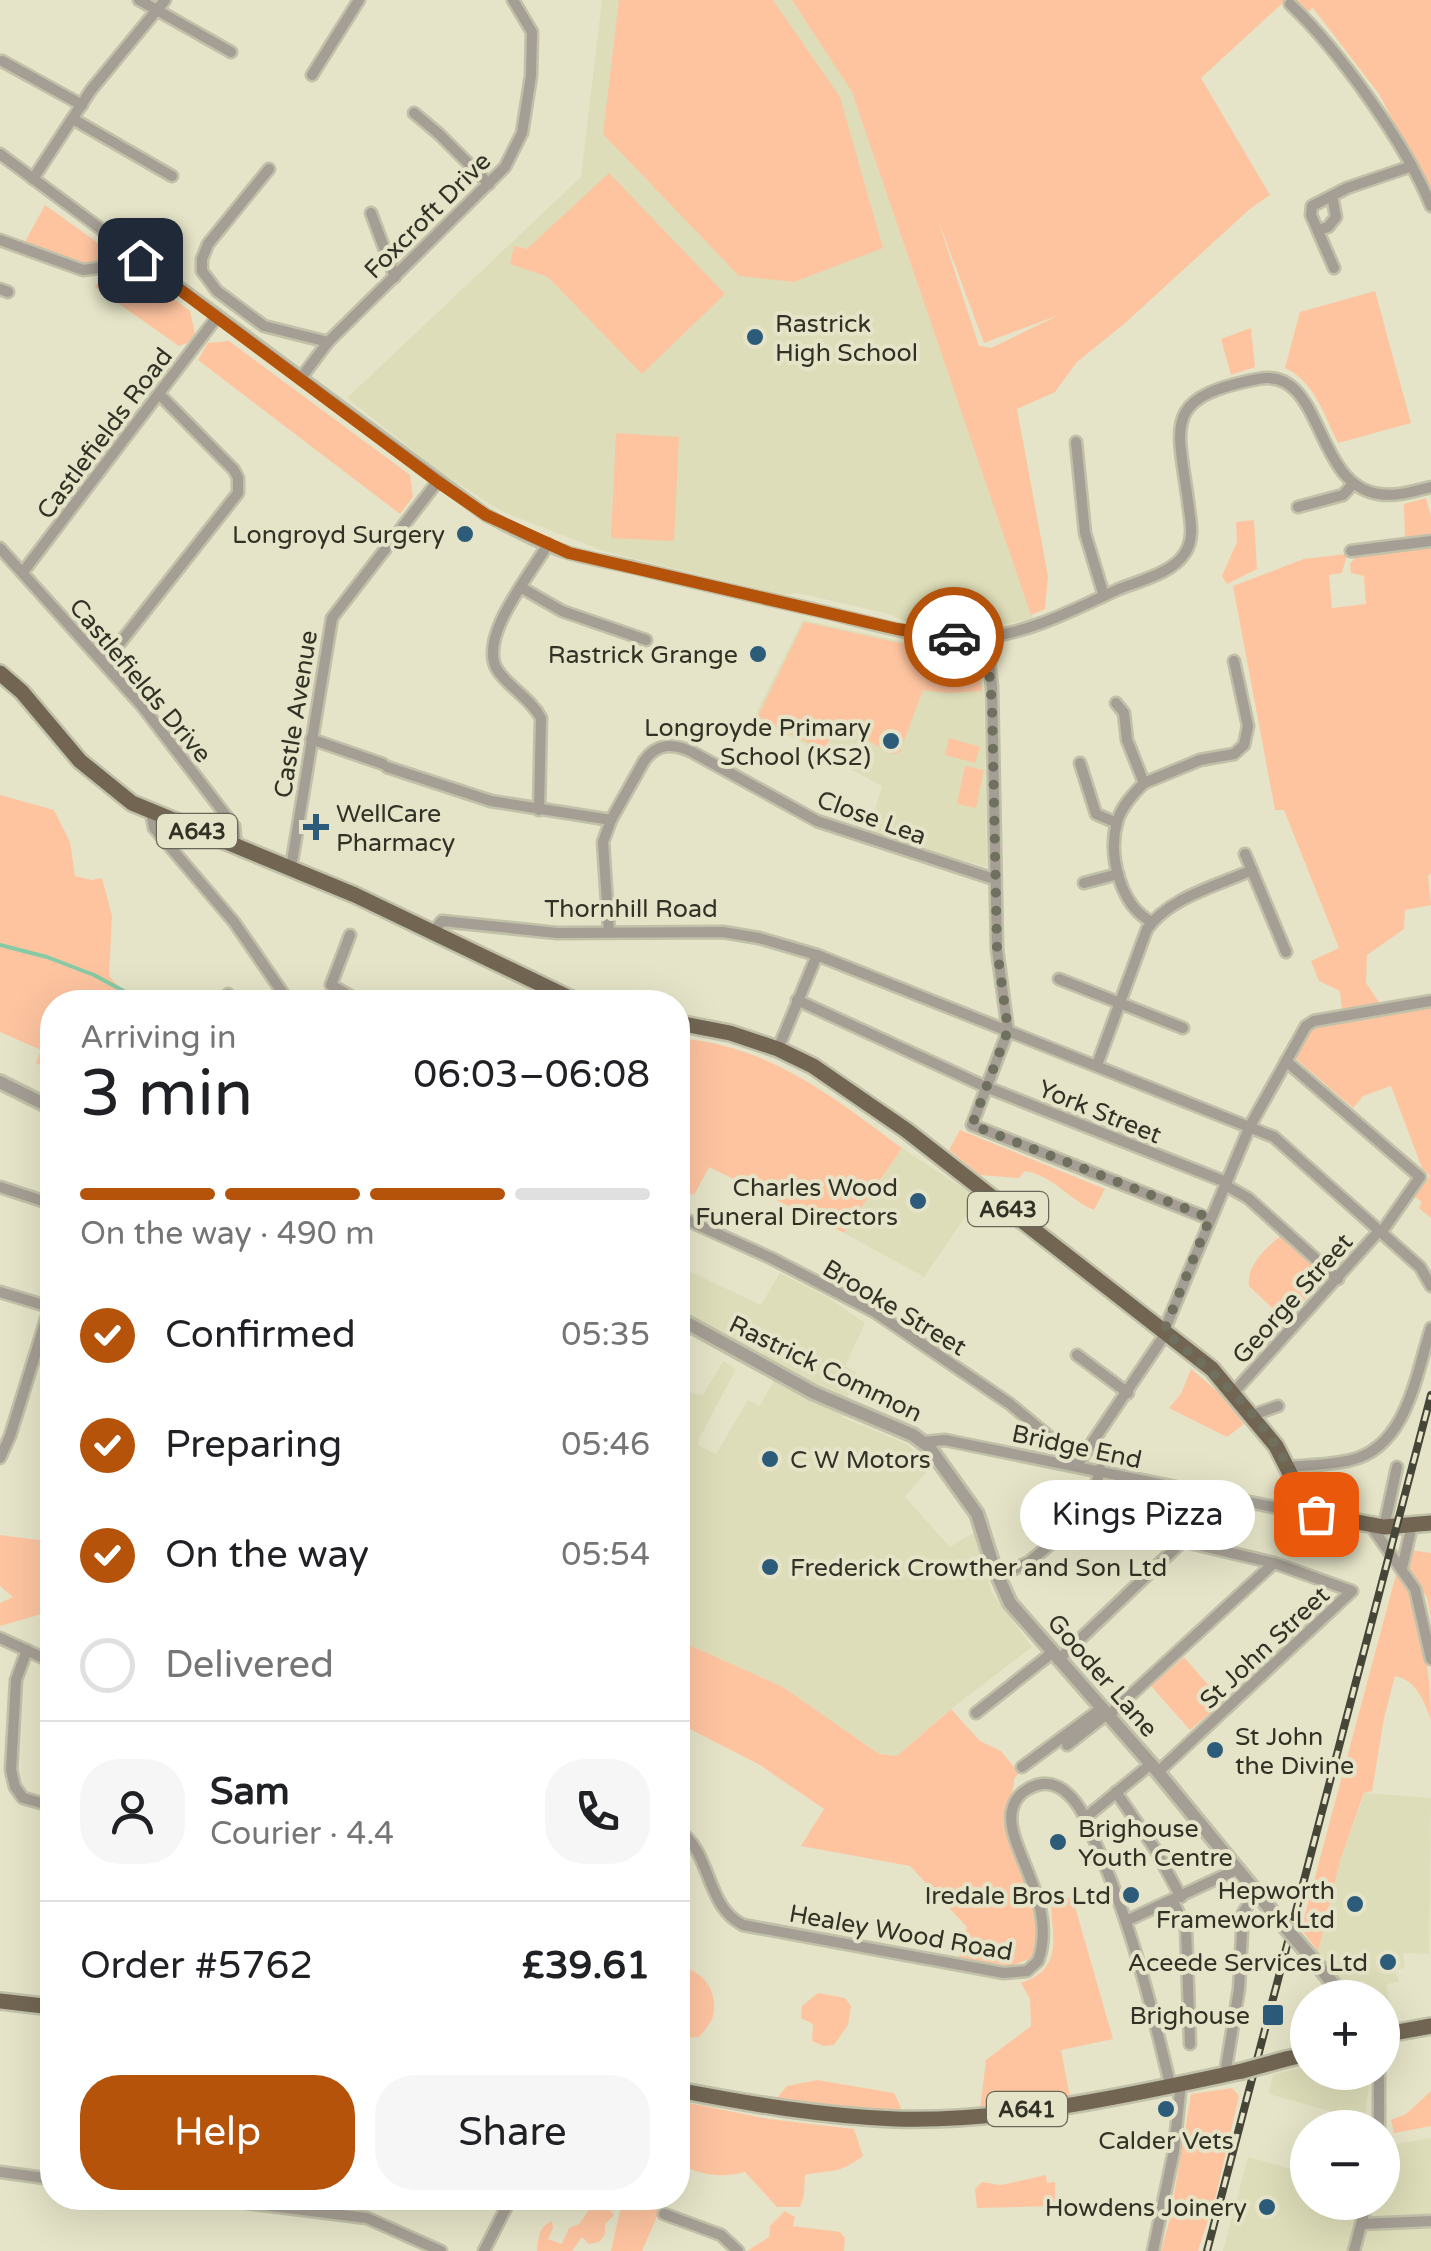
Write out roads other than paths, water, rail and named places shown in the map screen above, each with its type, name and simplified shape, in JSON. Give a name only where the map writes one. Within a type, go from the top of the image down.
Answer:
[{"type":"main road","name":"A643","points":[[3,679],[80,761],[116,793],[433,932],[536,990]]},
{"type":"main road","name":"A643","points":[[690,1025],[730,1033],[813,1066],[906,1130],[1212,1368],[1253,1415],[1289,1466],[1306,1505]]},
{"type":"main road","points":[[1306,1505],[1327,1518],[1377,1526],[1431,1523]]},
{"type":"main road","points":[[0,2001],[40,2006]]},
{"type":"main road","points":[[1400,2032],[1431,2026]]},
{"type":"main road","name":"A641","points":[[690,2092],[794,2112],[897,2119],[1068,2104],[1290,2058]]},
{"type":"street","points":[[139,0],[231,52]]},
{"type":"street","points":[[33,179],[100,78],[165,0]]},
{"type":"street","points":[[312,75],[360,0]]},
{"type":"street","name":"Foxcroft Drive","points":[[300,378],[328,342],[505,167],[517,146],[528,111],[532,32],[513,0]]},
{"type":"street","points":[[1290,4],[1313,26],[1412,166],[1431,206]]},
{"type":"street","points":[[2,61],[82,106]]},
{"type":"street","points":[[414,113],[489,184]]},
{"type":"street","points":[[73,119],[172,176]]},
{"type":"street","points":[[0,154],[438,482],[486,515],[569,553],[897,629],[942,637],[986,637],[1051,619],[1168,568],[1184,555],[1191,522],[1181,418],[1187,406],[1204,394],[1259,378],[1289,383],[1302,398],[1352,485],[1392,495],[1431,486]]},
{"type":"street","points":[[1334,268],[1311,216],[1312,206],[1412,166]]},
{"type":"street","points":[[270,168],[208,244],[202,259],[204,277],[264,326],[328,342]]},
{"type":"street","points":[[1319,230],[1334,221],[1332,196]]},
{"type":"street","points":[[371,213],[395,276]]},
{"type":"street","points":[[0,240],[83,270],[144,262]]},
{"type":"street","name":"Castlefields Road","points":[[23,572],[216,317]]},
{"type":"street","points":[[105,662],[238,493],[234,470],[159,394]]},
{"type":"street","points":[[1076,442],[1085,533],[1104,596]]},
{"type":"street","name":"Castle Avenue","points":[[291,868],[332,618],[438,482]]},
{"type":"street","points":[[1298,507],[1343,494],[1352,485]]},
{"type":"street","points":[[1351,551],[1431,542]]},
{"type":"street","points":[[539,810],[541,718],[499,672],[492,640],[548,544]]},
{"type":"street","name":"Castlefields Drive","points":[[0,548],[105,662],[234,826],[236,846]]},
{"type":"street","points":[[522,588],[562,610],[646,640]]},
{"type":"street","points":[[986,637],[992,705],[997,949],[1008,1030],[972,1125],[1210,1218]]},
{"type":"street","points":[[1152,922],[1137,910],[1118,874],[1114,848],[1117,823],[1127,802],[1144,783],[1200,760],[1234,754],[1244,745],[1248,726],[1234,661]]},
{"type":"street","points":[[1116,703],[1124,713],[1127,740],[1144,783]]},
{"type":"street","points":[[311,739],[491,801],[611,820],[603,842],[609,932]]},
{"type":"street","name":"Close Lea","points":[[611,820],[650,752],[664,745],[679,746],[816,821],[994,879]]},
{"type":"street","points":[[1080,764],[1096,814],[1117,823]]},
{"type":"street","points":[[152,812],[154,828],[234,922],[280,990]]},
{"type":"street","points":[[1245,854],[1286,952]]},
{"type":"street","points":[[1097,1065],[1152,922],[1169,907],[1252,870]]},
{"type":"street","points":[[1084,883],[1118,874]]},
{"type":"street","name":"Thornhill Road","points":[[433,932],[442,921],[533,932],[722,932],[817,955],[1250,1126],[1286,1145],[1420,1267],[1431,1286]]},
{"type":"street","points":[[339,990],[330,985],[350,935]]},
{"type":"street","points":[[778,1049],[817,955]]},
{"type":"street","points":[[1058,979],[1183,1028]]},
{"type":"street","name":"York Street","points":[[798,1000],[986,1087],[1225,1184],[1248,1198],[1338,1279]]},
{"type":"street","points":[[1073,1464],[1128,1393],[1165,1332],[1250,1126],[1309,1023],[1431,1001]]},
{"type":"street","name":"George Street","points":[[1234,1392],[1380,1232],[1420,1177],[1286,1061]]},
{"type":"street","points":[[0,1082],[40,1102]]},
{"type":"street","points":[[0,1187],[40,1200]]},
{"type":"street","name":"Brooke Street","points":[[690,1221],[875,1312],[1010,1404],[1058,1444],[1073,1464]]},
{"type":"street","points":[[0,1292],[40,1301]]},
{"type":"street","name":"Rastrick Common","points":[[690,1325],[814,1393],[924,1442],[937,1439],[958,1443]]},
{"type":"street","points":[[1289,1466],[1354,1460],[1380,1446],[1401,1418],[1431,1328]]},
{"type":"street","points":[[0,1458],[40,1339]]},
{"type":"street","points":[[1077,1354],[1128,1393]]},
{"type":"street","points":[[1253,1415],[1278,1406]]},
{"type":"street","name":"Gooder Lane","points":[[924,1442],[978,1514],[997,1577],[1010,1603],[1154,1768],[1330,1980]]},
{"type":"street","name":"Bridge End","points":[[958,1443],[1288,1510],[1306,1505]]},
{"type":"street","points":[[1397,1467],[1377,1526],[1415,1588],[1431,1659]]},
{"type":"street","points":[[1087,1521],[1100,1470]]},
{"type":"street","points":[[997,1577],[1030,1562],[1068,1529],[1087,1521],[1112,1526]]},
{"type":"street","points":[[1402,1568],[1412,1525]]},
{"type":"street","points":[[1132,1529],[1274,1563]]},
{"type":"street","points":[[976,1713],[1055,1656],[1182,1541]]},
{"type":"street","points":[[1068,1745],[1274,1563]]},
{"type":"street","name":"St John Street","points":[[1085,1818],[1154,1768],[1352,1591],[1274,1563]]},
{"type":"street","points":[[0,1638],[40,1656]]},
{"type":"street","points":[[26,1650],[16,1680],[12,1779],[24,1798],[40,1803]]},
{"type":"street","points":[[1022,1767],[1106,1712]]},
{"type":"street","name":"Healey Wood Road","points":[[690,1843],[723,1910],[743,1925],[1013,1973],[1032,1969],[1038,1962],[1044,1926],[1041,1903],[1012,1827],[1012,1807],[1026,1790],[1047,1784],[1067,1793],[1085,1818],[1126,1921],[1176,2083]]},
{"type":"street","points":[[1116,1792],[1156,1849],[1186,1928],[1190,2044]]},
{"type":"street","points":[[1126,1921],[1238,1870]]},
{"type":"street","points":[[1233,2072],[1244,1913],[1256,1893]]},
{"type":"street","points":[[1153,2251],[1174,2152],[1176,2083]]},
{"type":"street","points":[[0,2172],[40,2177]]},
{"type":"street","points":[[320,2210],[367,2218],[441,2251]]},
{"type":"street","points":[[484,2251],[506,2210]]},
{"type":"street","points":[[664,2214],[720,2235],[738,2251]]},
{"type":"street","points":[[1354,2251],[1362,2220]]},
{"type":"street","points":[[1361,2224],[1431,2222]]},
{"type":"waterway","points":[[0,945],[47,957],[122,990]]},
{"type":"railway","points":[[1207,2251],[1431,1395]]},
{"type":"place","name":"Rastrick High School","points":[[755,337]]},
{"type":"place","name":"Longroyd Surgery","points":[[465,534]]},
{"type":"place","name":"Rastrick Grange","points":[[758,654]]},
{"type":"place","name":"Longroyde Primary School (KS2)","points":[[891,741]]},
{"type":"place","name":"WellCare Pharmacy","points":[[316,827]]},
{"type":"place","name":"Charles Wood Funeral Directors","points":[[918,1201]]},
{"type":"place","name":"C W Motors","points":[[770,1459]]},
{"type":"place","name":"Kings Pizza","points":[[1316,1514]]},
{"type":"place","name":"Frederick Crowther and Son Ltd","points":[[770,1567]]},
{"type":"place","name":"St John the Divine","points":[[1215,1750]]},
{"type":"place","name":"Brighouse Youth Centre","points":[[1058,1842]]},
{"type":"place","name":"Iredale Bros Ltd","points":[[1131,1895]]},
{"type":"place","name":"Hepworth Framework Ltd","points":[[1355,1904]]},
{"type":"place","name":"Aceede Services Ltd","points":[[1388,1962]]},
{"type":"place","name":"Brighouse","points":[[1273,2015]]},
{"type":"place","name":"Calder Vets","points":[[1166,2109]]},
{"type":"place","name":"Howdens Joinery","points":[[1267,2207]]}]
